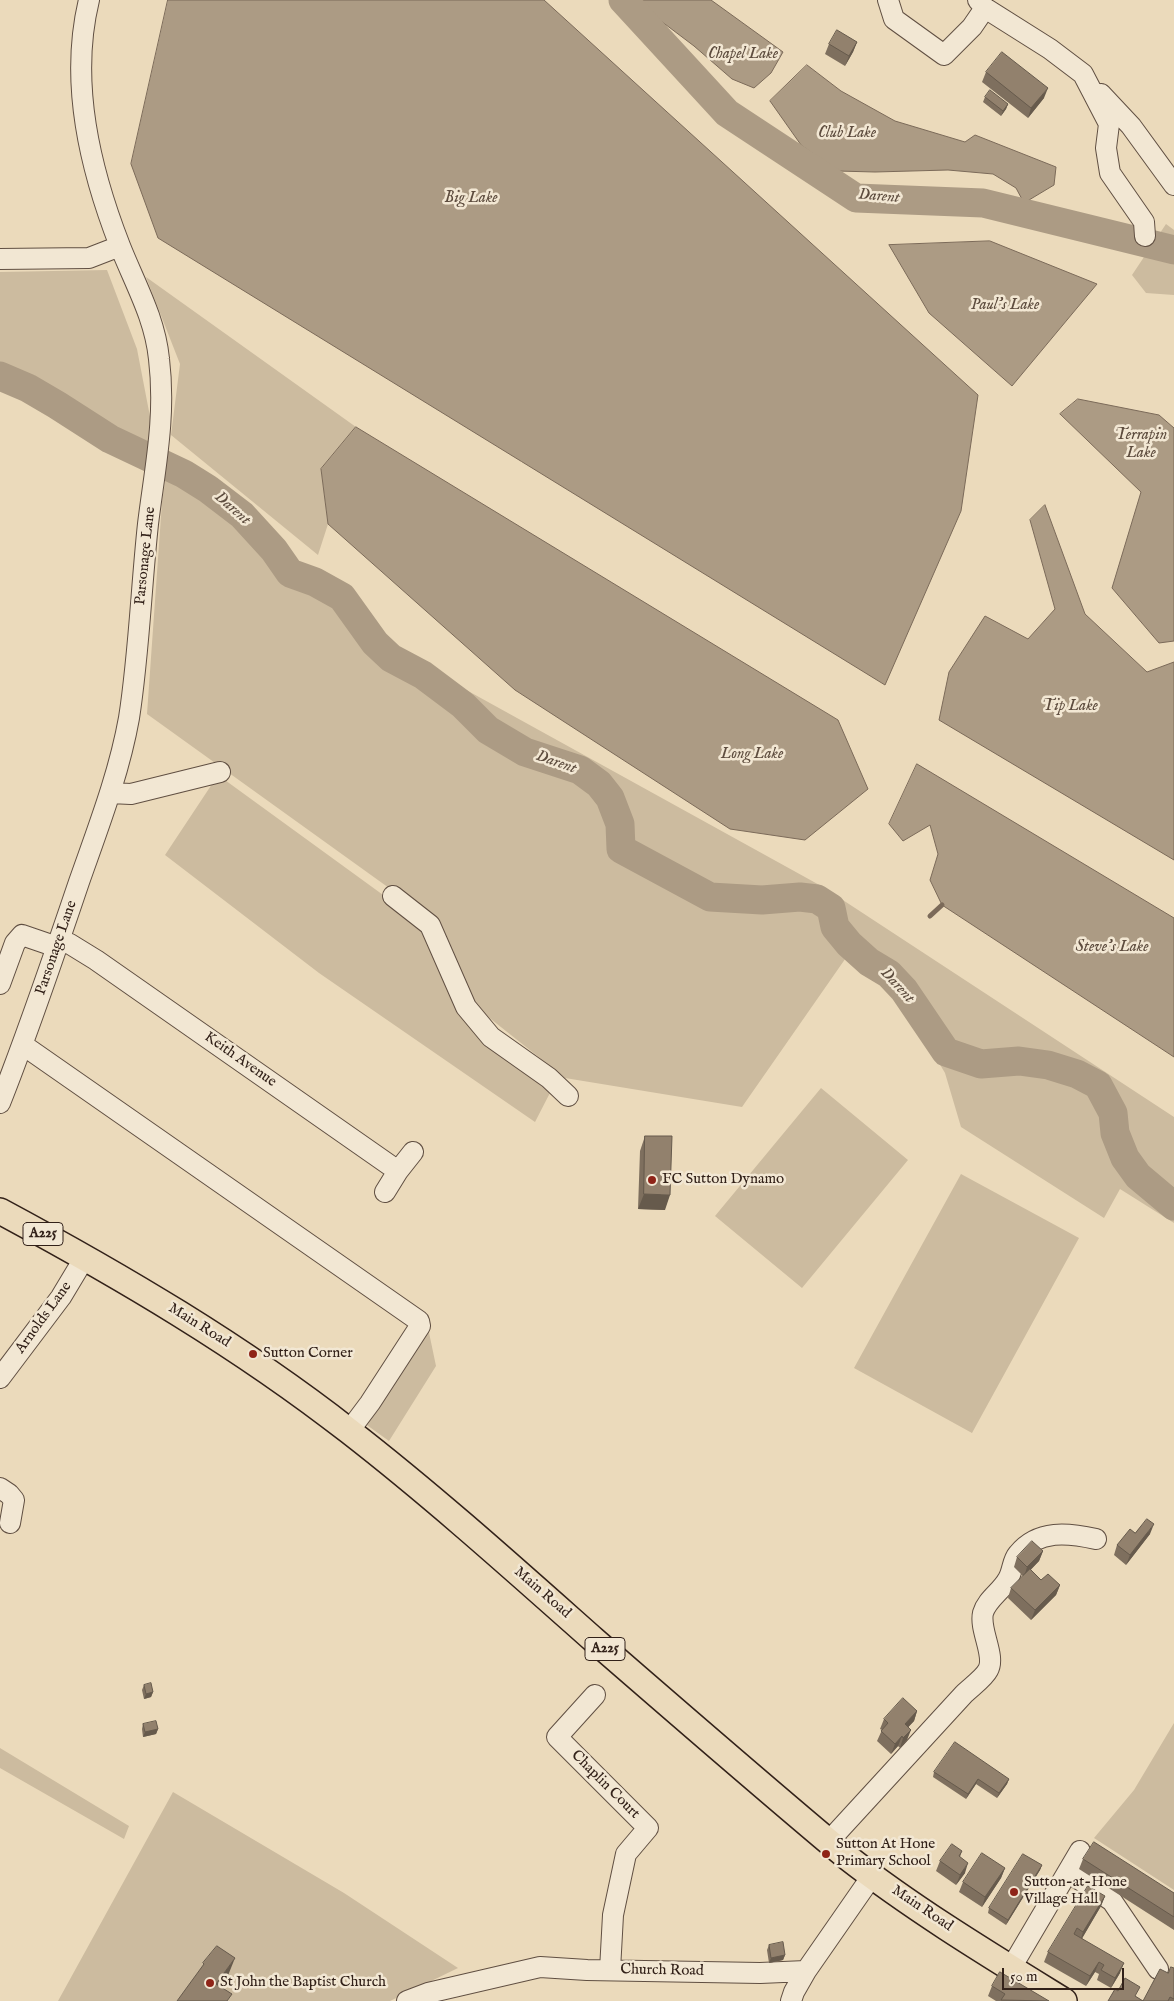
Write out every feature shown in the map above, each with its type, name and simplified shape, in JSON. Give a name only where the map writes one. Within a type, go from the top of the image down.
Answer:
[{"type":"main road","name":"Main Road","points":[[0,1211],[85,1257],[230,1345],[350,1431],[538,1588],[593,1639],[872,1876],[1064,2001]]},
{"type":"street","name":"Parsonage Lane","points":[[0,1103],[23,1045],[110,793],[128,719],[161,434],[162,402],[159,356],[149,311],[120,246],[93,166],[84,114],[82,61],[84,20],[89,0]]},
{"type":"street","points":[[888,0],[894,20],[944,55],[972,27],[982,4],[1050,49],[1083,74],[1132,126],[1174,185]]},
{"type":"street","points":[[1083,74],[1109,124],[1106,148],[1110,173],[1144,222],[1145,236]]},
{"type":"street","points":[[0,259],[90,258],[120,246]]},
{"type":"street","points":[[110,793],[131,794],[220,772]]},
{"type":"street","points":[[393,896],[430,925],[466,1007],[491,1037],[549,1078],[568,1096]]},
{"type":"street","name":"Keith Avenue","points":[[0,984],[15,943],[22,935],[58,944],[70,944],[96,960],[398,1171]]},
{"type":"street","points":[[23,1045],[420,1321],[420,1326],[350,1431]]},
{"type":"street","points":[[385,1192],[413,1152]]},
{"type":"street","name":"Arnolds Lane","points":[[0,1378],[61,1297],[85,1257]]},
{"type":"street","points":[[0,1488],[14,1500],[10,1524]]},
{"type":"street","points":[[829,1841],[964,1694],[988,1671],[991,1662],[983,1629],[983,1613],[1009,1578],[1018,1554],[1029,1544],[1058,1533],[1096,1539]]},
{"type":"street","name":"Chaplin Court","points":[[595,1695],[558,1737],[648,1828],[626,1854],[613,1915],[610,1970]]},
{"type":"street","points":[[1011,1968],[1080,1851]]},
{"type":"street","points":[[1068,1872],[1112,1901],[1158,1969]]},
{"type":"street","points":[[791,2001],[806,1971],[872,1876]]},
{"type":"street","name":"Church Road","points":[[407,2001],[428,1993],[540,1967],[760,1973],[806,1971]]},
{"type":"shaded area","points":[[1166,224],[1174,230],[1174,295],[1146,293],[1132,275]]},
{"type":"shaded area","points":[[107,270],[137,349],[152,427],[149,449],[0,368],[0,272]]},
{"type":"shaded area","points":[[146,277],[356,427],[321,469],[328,524],[318,555],[171,435],[180,364]]},
{"type":"shaded area","points":[[166,474],[231,512],[288,577],[339,603],[386,660],[467,715],[450,681],[823,887],[1174,1117],[1174,1223],[1120,1189],[1104,1218],[961,1127],[945,1073],[896,990],[850,952],[742,1107],[565,1078],[472,1004],[396,893],[147,714],[162,502]]},
{"type":"shaded area","points":[[218,775],[390,900],[424,932],[456,1004],[552,1089],[535,1122],[319,973],[165,855]]},
{"type":"shaded area","points":[[821,1088],[908,1160],[802,1288],[715,1216]]},
{"type":"shaded area","points":[[961,1174],[1079,1238],[972,1433],[854,1368]]},
{"type":"shaded area","points":[[427,1323],[436,1366],[389,1441],[364,1423]]},
{"type":"shaded area","points":[[1174,1723],[1174,1890],[1094,1838],[1134,1790]]},
{"type":"shaded area","points":[[0,1748],[129,1826],[124,1839],[0,1768]]},
{"type":"shaded area","points":[[173,1792],[344,1893],[458,1968],[390,2001],[58,2001]]},
{"type":"water","name":"Big Lake","points":[[168,0],[544,0],[978,395],[961,511],[885,685],[158,238],[131,164]]},
{"type":"water","name":"Chapel Lake","points":[[637,0],[711,0],[783,52],[771,73],[754,88],[732,79],[694,46],[641,6]]},
{"type":"water","name":"Club Lake","points":[[807,65],[841,91],[895,121],[965,142],[975,135],[1056,167],[1054,185],[1024,203],[1016,188],[993,174],[948,170],[837,171],[801,145],[770,101]]},
{"type":"water","name":"Paul's Lake","points":[[990,241],[1097,284],[1012,386],[929,313],[889,245]]},
{"type":"water","name":"Terrapin Lake","points":[[1078,399],[1159,415],[1174,428],[1174,641],[1159,643],[1112,588],[1141,492],[1060,414]]},
{"type":"water","name":"Long Lake","points":[[356,427],[838,720],[868,789],[805,840],[730,829],[515,690],[328,524],[321,469]]},
{"type":"water","name":"Tip Lake","points":[[1045,505],[1085,614],[1147,672],[1174,662],[1174,860],[939,720],[949,672],[985,616],[1028,639],[1055,609],[1030,520]]},
{"type":"water","name":"Steve's Lake","points":[[917,764],[1174,918],[1174,1057],[942,905],[930,880],[938,854],[930,825],[903,841],[889,824]]},
{"type":"building","points":[[837,30],[857,42],[849,56],[829,44]]},
{"type":"building","points":[[1002,52],[1048,88],[1031,108],[986,72]]},
{"type":"building","points":[[990,90],[1008,104],[1003,111],[985,97]]},
{"type":"building","points":[[645,1136],[672,1136],[670,1195],[644,1194]]},
{"type":"building","points":[[1147,1519],[1154,1524],[1130,1555],[1117,1545],[1130,1529],[1135,1533]]},
{"type":"building","points":[[1032,1541],[1043,1551],[1027,1567],[1017,1557]]},
{"type":"building","points":[[1030,1569],[1041,1580],[1048,1574],[1060,1585],[1035,1610],[1011,1588]]},
{"type":"building","points":[[151,1683],[153,1692],[146,1694],[144,1685]]},
{"type":"building","points":[[903,1698],[917,1711],[905,1724],[911,1730],[895,1744],[881,1731],[888,1723],[884,1719]]},
{"type":"building","points":[[156,1721],[158,1729],[145,1732],[143,1724]]},
{"type":"building","points":[[955,1742],[1009,1779],[999,1793],[978,1779],[968,1794],[934,1772]]},
{"type":"building","points":[[1094,1842],[1174,1893],[1174,1917],[1083,1859]]},
{"type":"building","points":[[952,1844],[962,1851],[959,1856],[968,1863],[960,1875],[940,1861]]},
{"type":"building","points":[[982,1853],[1005,1868],[985,1897],[963,1882]]},
{"type":"building","name":"Sutton-at-Hone Village Hall","points":[[1023,1854],[1042,1865],[1008,1920],[989,1908]]},
{"type":"building","points":[[1088,1886],[1105,1896],[1083,1932],[1077,1928],[1074,1934],[1124,1963],[1115,1978],[1101,1970],[1104,1965],[1099,1962],[1090,1976],[1048,1952]]},
{"type":"building","points":[[783,1942],[785,1955],[771,1958],[769,1945]]},
{"type":"building","points":[[217,1946],[235,1958],[216,1984],[232,1994],[227,2001],[177,2001],[203,1963]]},
{"type":"building","points":[[1171,1967],[1174,1968],[1174,1999],[1170,1997],[1168,2001],[1143,2001],[1160,1969],[1168,1973]]},
{"type":"building","points":[[1000,1972],[1049,2001],[1001,2000],[1005,1994],[992,1986]]},
{"type":"building","points":[[1125,1978],[1140,1987],[1135,1996],[1143,2001],[1108,2001],[1115,1989],[1118,1991]]},
{"type":"waterway","name":"Darent","points":[[623,0],[727,113],[856,198],[983,203],[1174,250]]},
{"type":"waterway","name":"Darent","points":[[0,376],[28,388],[110,439],[184,474],[208,489],[242,515],[274,550],[290,573],[315,582],[342,597],[375,643],[391,658],[423,675],[463,705],[488,730],[525,752],[580,770],[599,784],[610,798],[620,824],[621,849],[710,897],[762,900],[800,897],[817,899],[831,908],[835,927],[849,944],[869,962],[889,974],[904,990],[946,1052],[981,1064],[1019,1061],[1048,1065],[1077,1074],[1098,1085],[1113,1113],[1115,1133],[1125,1158],[1138,1176],[1174,1206]]},
{"type":"waterway","points":[[930,916],[942,905]]},
{"type":"place","name":"FC Sutton Dynamo","points":[[652,1180]]},
{"type":"place","name":"Sutton Corner","points":[[253,1354]]},
{"type":"place","name":"Sutton At Hone Primary School","points":[[826,1854]]},
{"type":"place","name":"Sutton-at-Hone Village Hall","points":[[1014,1892]]},
{"type":"place","name":"St John the Baptist Church","points":[[210,1983]]}]
